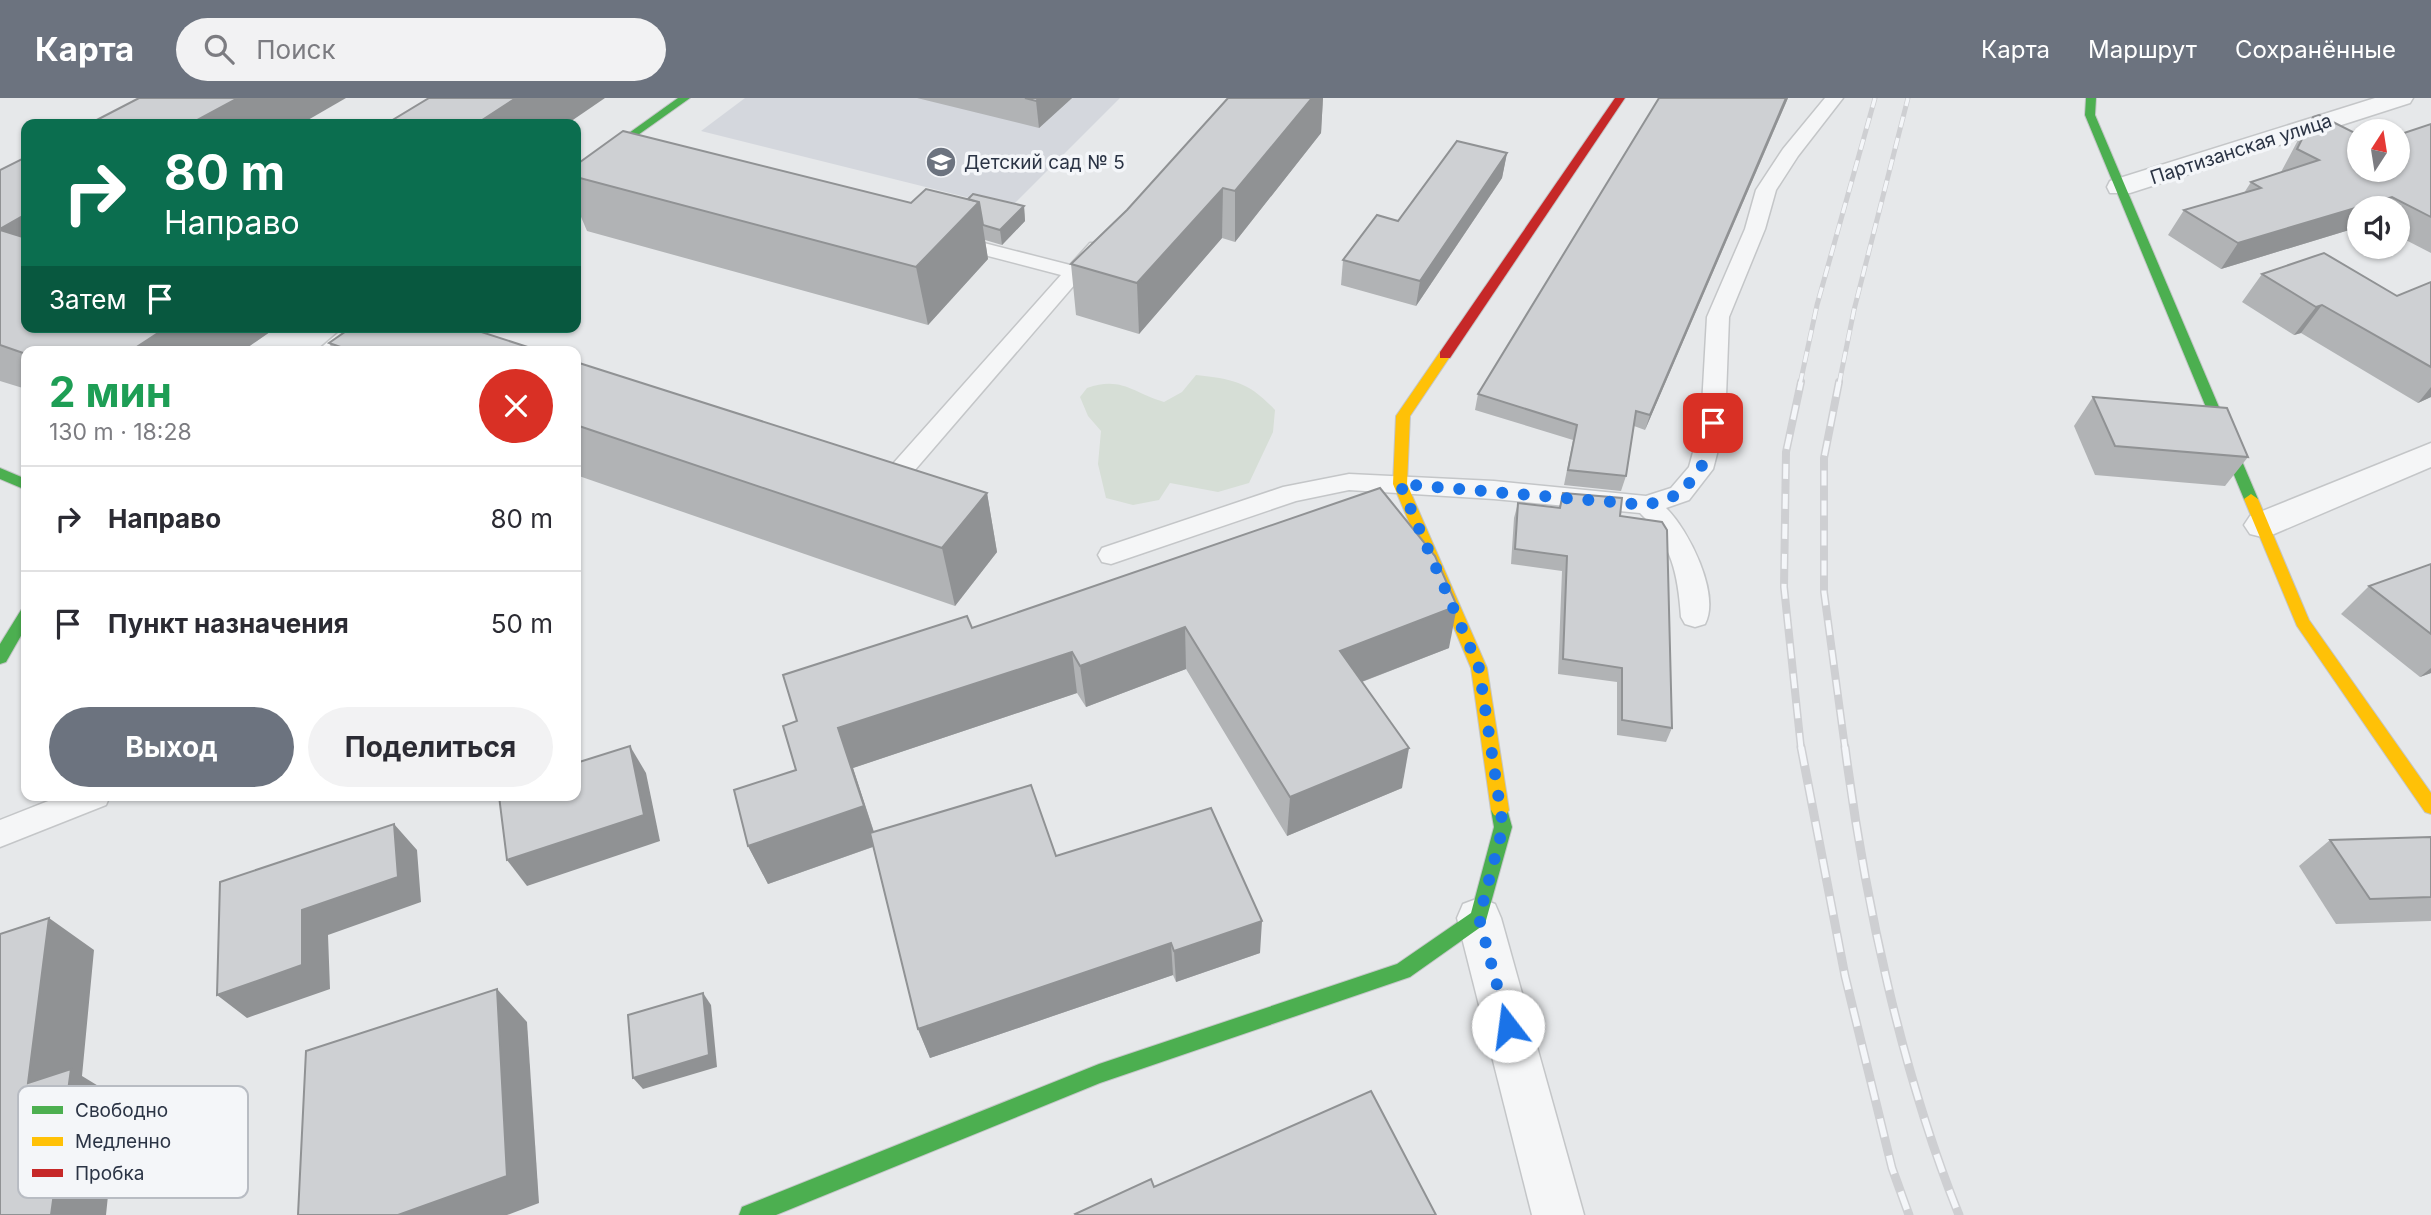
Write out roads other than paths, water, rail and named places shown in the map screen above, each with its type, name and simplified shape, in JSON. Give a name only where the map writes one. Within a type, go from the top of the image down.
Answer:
[{"type":"street","points":[[581,172],[685,98]]},
{"type":"street","points":[[1558,1215],[1479,918],[1503,827],[1479,668],[1400,484],[1403,416],[1620,98]]},
{"type":"street","points":[[2091,98],[2090,115],[2302,622],[2431,807]]},
{"type":"street","name":"Партизанская улица","points":[[2120,187],[2401,98]]},
{"type":"street","points":[[339,346],[357,333]]},
{"type":"street","points":[[2262,525],[2431,454]]},
{"type":"street","points":[[0,472],[21,482]]},
{"type":"street","points":[[12,646],[21,625]]},
{"type":"street","points":[[750,1215],[1099,1074],[1403,971],[1479,918]]},
{"type":"lane","points":[[1111,555],[1292,493],[1349,482],[1647,505],[1680,494],[1701,469],[1713,423],[1718,317],[1755,229],[1766,190],[1790,153],[1834,98]]},
{"type":"lane","points":[[607,154],[634,161]]},
{"type":"lane","points":[[849,474],[887,486],[1112,231]]},
{"type":"lane","points":[[928,235],[1074,272]]},
{"type":"lane","points":[[1647,505],[1671,526],[1692,572],[1696,617]]},
{"type":"lane","points":[[0,834],[83,801]]},
{"type":"railway","points":[[1800,384],[1817,305],[1875,98]]},
{"type":"railway","points":[[1839,384],[1854,310],[1908,98]]},
{"type":"railway","points":[[1801,382],[1786,452],[1784,587],[1801,748]]},
{"type":"railway","points":[[1839,382],[1824,458],[1824,592],[1845,748]]},
{"type":"railway","points":[[1801,747],[1845,976],[1892,1168],[1909,1215]]},
{"type":"railway","points":[[1845,747],[1863,865],[1888,985],[1920,1103],[1959,1215]]},
{"type":"place","name":"Детский сад № 5","points":[[941,162]]}]
